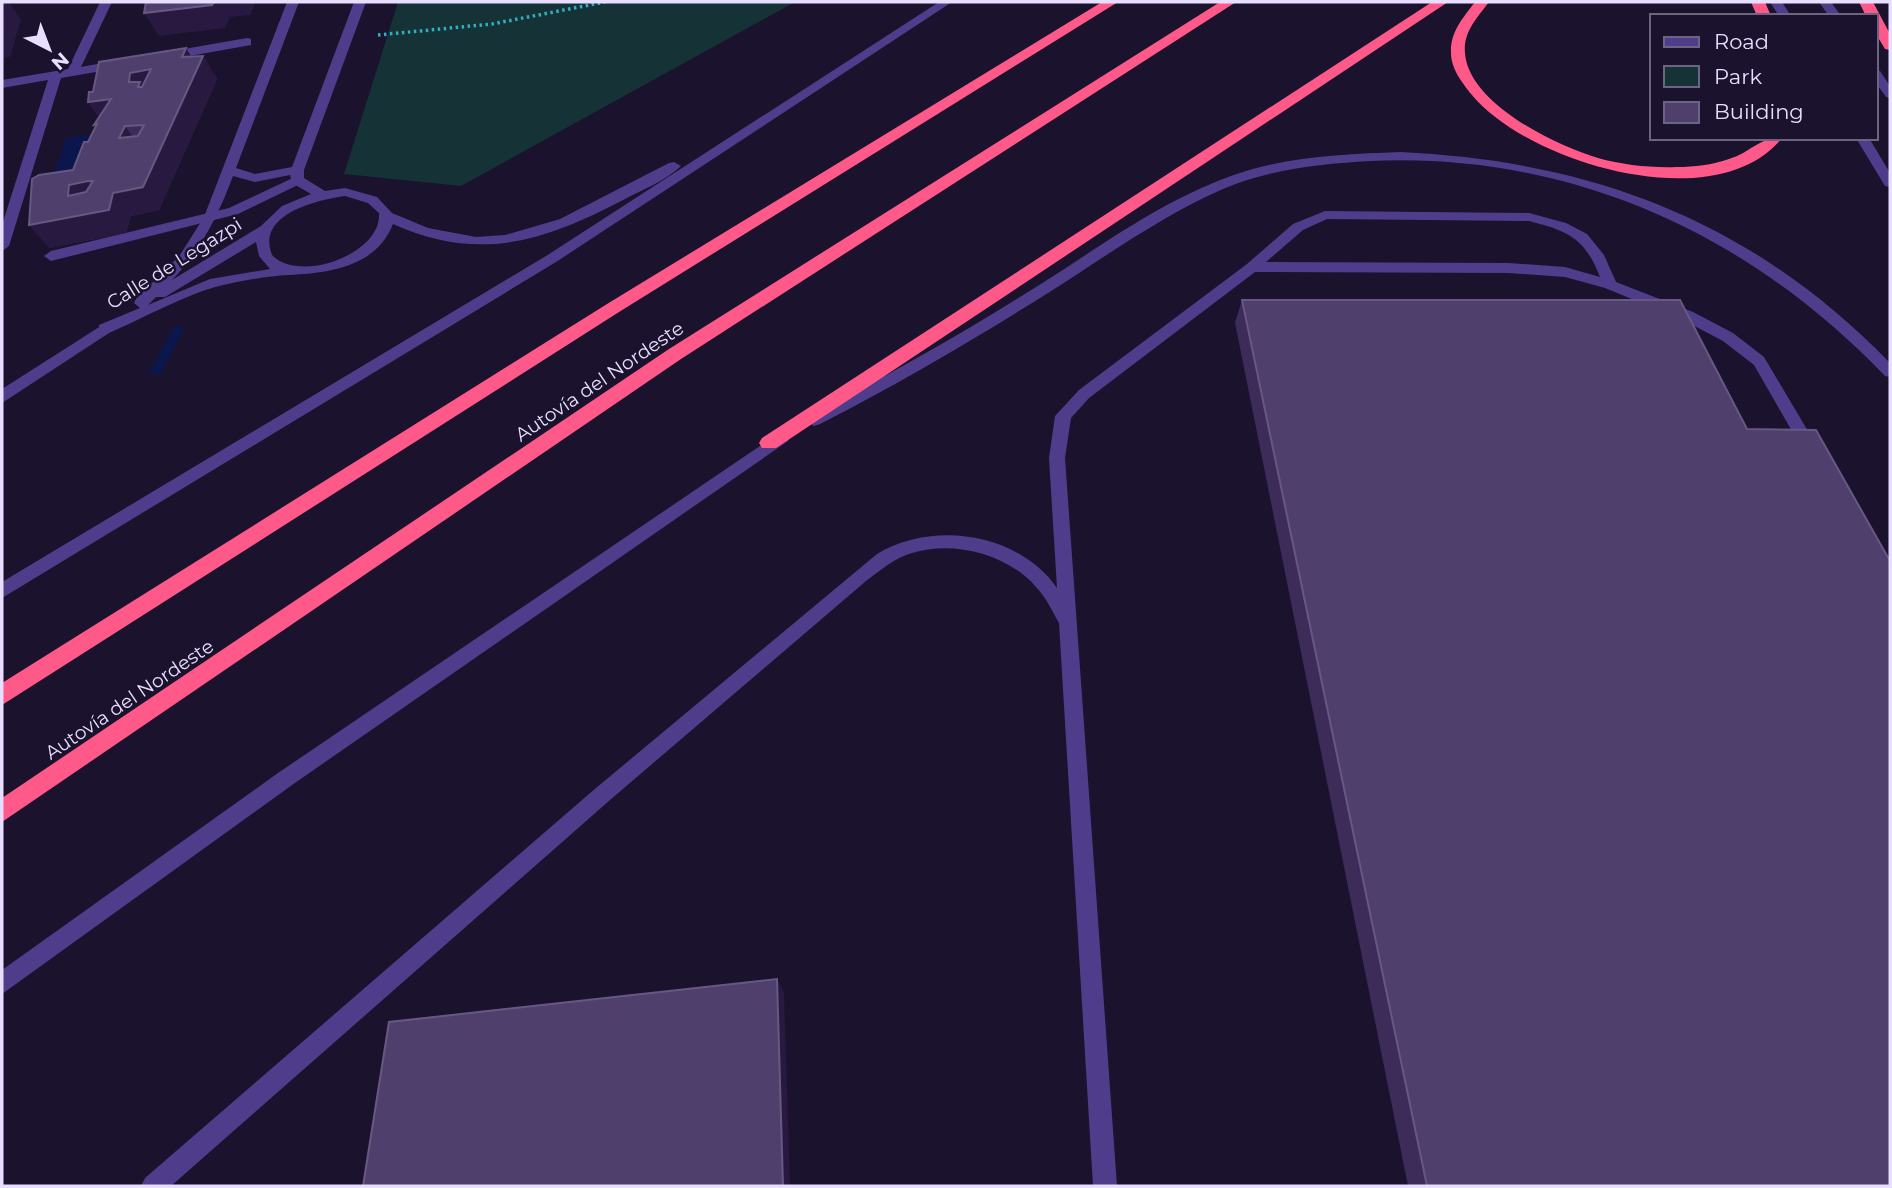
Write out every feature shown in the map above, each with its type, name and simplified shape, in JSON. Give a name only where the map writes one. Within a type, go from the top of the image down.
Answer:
[{"type":"highway","points":[[2,695],[613,308],[1111,2]]},
{"type":"highway","name":"Autovía del Nordeste","points":[[2,811],[675,355],[1229,2]]},
{"type":"highway","points":[[769,443],[1441,2]]},
{"type":"highway","points":[[1482,2],[1460,33],[1460,63],[1474,90],[1500,117],[1546,144],[1595,162],[1653,171],[1709,169],[1753,155],[1772,140]]},
{"type":"highway","points":[[1878,25],[1890,46]]},
{"type":"street","points":[[72,73],[106,2]]},
{"type":"street","points":[[141,303],[185,258],[211,216],[293,2]]},
{"type":"street","points":[[51,256],[233,211],[297,175],[360,2]]},
{"type":"street","points":[[2,591],[551,259],[946,2]]},
{"type":"street","points":[[153,58],[247,42]]},
{"type":"street","points":[[2,83],[126,63]]},
{"type":"street","points":[[2,246],[56,75]]},
{"type":"street","points":[[1878,77],[1890,94]]},
{"type":"street","points":[[386,215],[411,227],[449,239],[489,241],[530,233],[595,211],[814,87]]},
{"type":"street","points":[[1863,140],[1890,183]]},
{"type":"street","points":[[2,983],[285,779],[769,443],[930,359],[1165,214],[1245,175],[1324,159],[1402,155],[1498,164],[1584,184],[1663,210],[1735,246],[1857,337],[1890,372]]},
{"type":"street","points":[[230,171],[255,178],[297,175],[322,195]]},
{"type":"street","points":[[345,192],[364,195],[379,203],[386,215],[386,227],[379,240],[349,263],[329,269],[288,271],[273,264],[263,255],[261,243],[264,230],[278,215],[298,202],[345,192]]},
{"type":"street","points":[[1105,1186],[1057,458],[1063,416],[1084,394],[1251,267],[1298,227],[1325,215],[1529,217],[1557,224],[1584,236],[1598,251],[1610,285]]},
{"type":"street","name":"Calle de Legazpi","points":[[2,397],[141,303],[221,259],[264,230]]},
{"type":"street","points":[[1251,267],[1508,268],[1565,272],[1610,285],[1689,316],[1728,337],[1759,361],[1816,460]]},
{"type":"street","name":"Calle de Legazpi","points":[[104,329],[215,282],[288,271]]},
{"type":"street","points":[[153,1186],[614,785],[850,584],[892,553],[940,540],[968,543],[1006,555],[1040,578],[1068,622]]},
{"type":"path","points":[[387,35],[448,31],[544,17],[605,2]]},
{"type":"green space","points":[[398,2],[795,2],[461,186],[344,174]]},
{"type":"shaded area","points":[[100,133],[77,177],[51,181],[66,138]]},
{"type":"building","points":[[146,2],[214,2],[212,5],[144,13]]},
{"type":"building","points":[[186,48],[182,57],[203,56],[143,187],[113,193],[109,210],[29,225],[32,179],[39,175],[73,170],[84,142],[88,142],[97,124],[94,125],[111,99],[88,102],[89,92],[93,92],[99,62]],"holes":[[[151,69],[142,87],[138,87],[140,82],[129,82],[130,73]],[[144,125],[138,136],[119,138],[125,126]],[[88,181],[93,181],[86,192],[68,196],[69,185]]]},
{"type":"building","points":[[1242,300],[1680,300],[1747,429],[1816,430],[1890,561],[1890,1186],[1427,1186]]},
{"type":"building","points":[[777,979],[783,1186],[363,1186],[389,1022]]},
{"type":"waterway","points":[[156,371],[178,329]]}]
